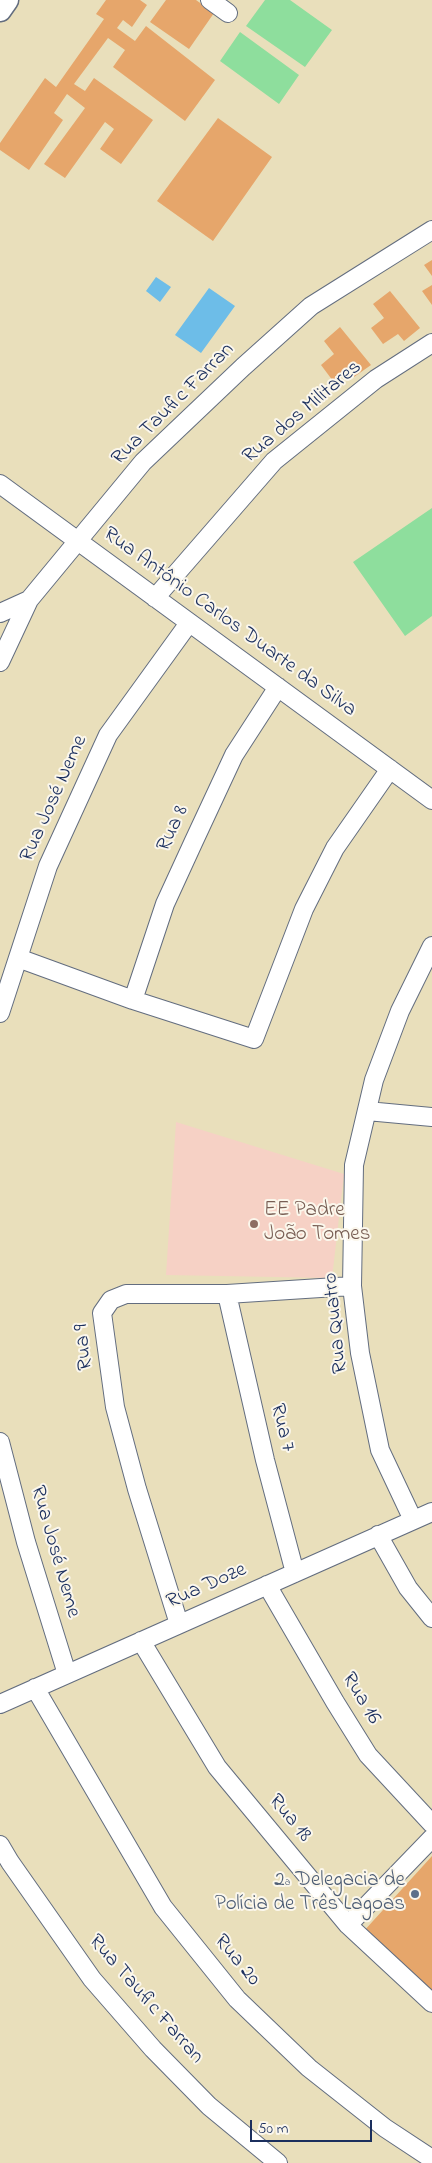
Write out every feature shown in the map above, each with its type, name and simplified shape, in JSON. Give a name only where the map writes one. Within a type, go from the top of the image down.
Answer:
[{"type":"main road","points":[[0,10],[7,0]]},
{"type":"street","points":[[210,0],[228,13]]},
{"type":"street","name":"Rua Taufic Farran","points":[[0,662],[29,600],[143,462],[243,367],[311,306],[432,230]]},
{"type":"street","name":"Rua dos Militares","points":[[155,598],[274,462],[376,379],[432,344]]},
{"type":"street","name":"Rua Antônio Carlos Duarte da Silva","points":[[0,484],[432,800]]},
{"type":"street","points":[[0,613],[29,600]]},
{"type":"street","name":"Rua José Neme","points":[[0,1012],[48,866],[108,735],[189,623]]},
{"type":"street","name":"Rua 8","points":[[133,1000],[164,904],[234,755],[278,687]]},
{"type":"street","points":[[18,958],[133,1000],[254,1039],[304,909],[335,848],[390,769]]},
{"type":"street","name":"Rua Quatro","points":[[413,1520],[380,1450],[360,1353],[352,1286],[354,1165],[374,1080],[400,1011],[432,946]]},
{"type":"street","points":[[367,1111],[432,1116]]},
{"type":"street","name":"Rua 9","points":[[179,1624],[136,1489],[115,1407],[102,1313],[111,1300],[126,1294],[228,1294],[352,1286]]},
{"type":"street","name":"Rua 7","points":[[228,1294],[263,1452],[295,1573]]},
{"type":"street","name":"Rua José Neme","points":[[0,1442],[26,1542],[67,1674]]},
{"type":"street","name":"Rua Doze","points":[[0,1704],[432,1512]]},
{"type":"street","points":[[378,1535],[408,1588],[432,1618]]},
{"type":"street","name":"Rua 16","points":[[267,1585],[368,1756],[432,1824]]},
{"type":"street","name":"Rua 18","points":[[141,1641],[217,1767],[348,1925],[432,2003]]},
{"type":"street","name":"Rua 20","points":[[35,1688],[163,1908],[237,2000],[308,2068],[385,2128],[432,2159]]},
{"type":"street","points":[[348,1925],[432,1838]]},
{"type":"street","name":"Rua Taufic Farran","points":[[0,1845],[92,1979],[153,2049],[209,2106],[278,2163]]},
{"type":"shaded area","name":"EE Padre João Tomes","points":[[176,1122],[344,1174],[332,1278],[166,1275]]},
{"type":"green space","points":[[265,0],[290,0],[332,30],[305,67],[246,26]]},
{"type":"green space","points":[[240,32],[299,75],[279,104],[220,61]]},
{"type":"green space","points":[[432,508],[432,616],[405,636],[353,562]]},
{"type":"water","points":[[156,277],[171,287],[160,302],[146,291]]},
{"type":"water","points":[[209,288],[235,306],[201,353],[175,335]]},
{"type":"building","points":[[106,0],[140,0],[147,5],[132,27],[123,20],[117,28],[135,41],[146,26],[215,80],[185,121],[113,67],[125,50],[108,38],[74,84],[85,91],[94,78],[153,120],[121,164],[100,149],[114,129],[105,122],[65,178],[44,164],[85,108],[67,94],[54,113],[63,120],[29,170],[0,150],[0,143],[45,78],[56,87],[104,19],[96,14]]},
{"type":"building","points":[[166,0],[196,0],[214,13],[189,49],[150,22]]},
{"type":"building","points":[[218,118],[272,157],[213,241],[157,201]]},
{"type":"building","points":[[432,260],[432,276],[424,265]]},
{"type":"building","points":[[432,285],[432,305],[422,291]]},
{"type":"building","points":[[390,291],[420,328],[404,341],[398,334],[383,344],[371,328],[384,318],[373,304]]},
{"type":"building","points":[[340,327],[371,365],[354,377],[348,370],[333,381],[321,365],[334,354],[324,341]]},
{"type":"building","name":"2ª Delegacia de Polícia de Três Lagoas","points":[[432,1856],[432,1992],[363,1932]]},
{"type":"place","name":"EE Padre João Tomes","points":[[254,1224]]},
{"type":"place","name":"2ª Delegacia de Polícia de Três Lagoas","points":[[415,1894]]}]
